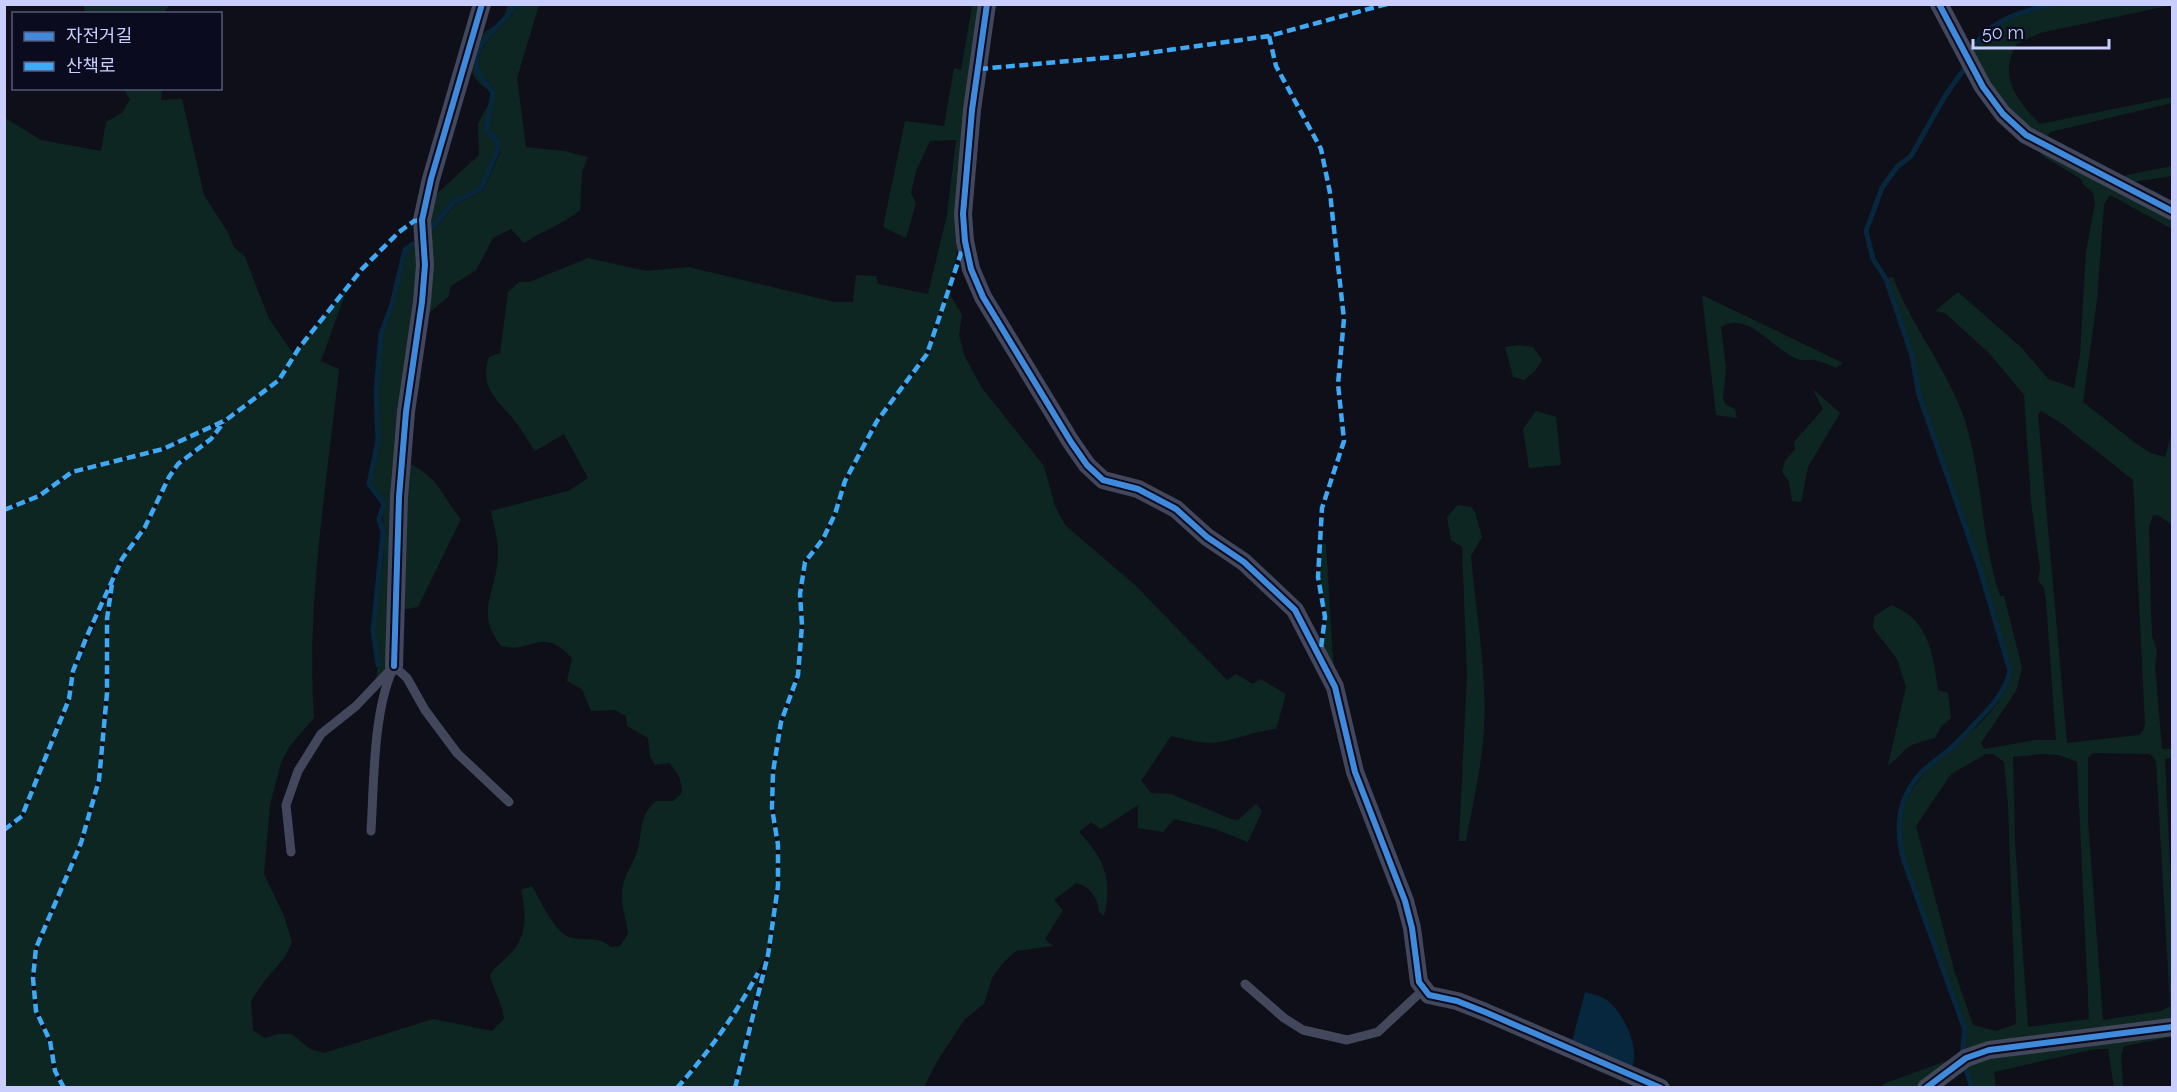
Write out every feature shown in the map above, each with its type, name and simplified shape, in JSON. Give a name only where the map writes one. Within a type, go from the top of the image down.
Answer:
[{"type":"street","points":[[394,666],[399,497],[406,412],[425,265],[422,220],[434,168],[482,4]]},
{"type":"street","points":[[987,4],[972,110],[963,214],[971,269],[983,297],[1087,465],[1103,480],[1137,489],[1176,509],[1199,531],[1244,562],[1296,610],[1335,687],[1355,772],[1405,901],[1412,928],[1419,982],[1429,995],[1457,1001],[1485,1012],[1661,1088]]},
{"type":"street","points":[[1939,4],[1969,61],[2003,114],[2026,135],[2172,211]]},
{"type":"street","points":[[1926,1088],[1964,1060],[1989,1050],[2172,1027]]},
{"type":"lane","points":[[394,666],[407,678],[425,710],[457,753],[509,802]]},
{"type":"lane","points":[[371,831],[375,766],[385,686],[394,666]]},
{"type":"lane","points":[[291,852],[286,805],[298,771],[321,734],[356,706],[394,666]]},
{"type":"lane","points":[[1245,984],[1284,1018],[1303,1030],[1347,1040],[1378,1032],[1424,989]]},
{"type":"green space","points":[[84,4],[169,5],[164,12],[85,12]]},
{"type":"green space","points":[[2058,4],[2172,5],[2040,33],[2017,44],[2011,56],[2009,77],[2017,97],[2040,124],[2172,97],[2172,103],[2050,132],[2046,138],[2012,116],[1972,58],[1977,44],[1988,30],[1997,25]]},
{"type":"green space","points":[[508,5],[514,5],[509,13],[502,20]]},
{"type":"green space","points":[[518,5],[539,5],[517,78],[526,147],[564,151],[588,157],[582,172],[580,210],[524,243],[511,229],[493,238],[476,270],[451,286],[448,297],[427,315],[408,463],[427,475],[439,487],[461,519],[418,607],[402,610],[397,597],[403,492],[413,386],[429,274],[428,236],[456,204],[483,191],[500,153],[500,141],[488,130],[495,92],[481,73],[478,63],[484,45]]},
{"type":"green space","points":[[967,5],[983,5],[960,233],[955,262],[925,354],[876,420],[844,480],[834,513],[821,538],[803,562],[798,594],[800,625],[796,674],[779,722],[771,772],[776,886],[767,954],[745,995],[701,1058],[675,1087],[65,1087],[57,1070],[51,1041],[38,1011],[35,977],[38,949],[83,844],[101,781],[109,693],[109,619],[114,585],[123,560],[147,528],[170,478],[180,465],[212,440],[227,421],[280,381],[300,348],[347,289],[321,361],[339,369],[315,587],[312,674],[314,718],[289,747],[281,763],[270,805],[264,874],[284,916],[292,942],[285,957],[251,1001],[253,1030],[265,1038],[278,1034],[292,1034],[310,1049],[324,1053],[433,1019],[492,1031],[504,1019],[490,976],[518,944],[525,918],[521,890],[532,886],[552,921],[562,933],[573,938],[600,941],[611,947],[620,946],[628,934],[622,902],[623,884],[637,852],[646,813],[656,801],[673,801],[682,793],[681,785],[677,773],[669,763],[655,765],[650,756],[648,738],[627,726],[626,716],[615,710],[591,711],[582,689],[567,681],[572,658],[561,648],[544,642],[522,647],[501,646],[489,623],[489,604],[498,558],[491,511],[568,491],[588,478],[564,434],[535,451],[489,387],[487,366],[489,357],[500,353],[508,292],[519,282],[529,282],[588,258],[646,271],[689,267],[834,302],[853,302],[856,275],[876,276],[878,284],[928,294],[947,215],[956,140],[930,141],[916,171],[911,193],[916,203],[906,238],[883,227],[905,121],[944,126],[954,68],[961,70],[972,7]]},
{"type":"green space","points":[[498,24],[486,36],[476,53],[475,63],[478,74],[491,93],[474,76],[470,59],[480,37]]},
{"type":"green space","points":[[124,90],[162,90],[161,100],[182,99],[204,195],[227,231],[234,247],[245,257],[269,319],[294,355],[279,380],[226,419],[163,448],[72,471],[38,495],[5,509],[5,118],[41,140],[101,151],[106,122],[122,113],[130,99]]},
{"type":"green space","points":[[491,99],[484,130],[496,143],[496,152],[480,188],[453,201],[428,229],[429,201],[479,155],[478,124]]},
{"type":"green space","points":[[2043,151],[2172,221],[2172,229],[2110,195],[2104,204],[2097,300],[2083,402],[2151,453],[2165,457],[2172,432],[2172,525],[2158,515],[2153,515],[2149,527],[2152,636],[2157,650],[2155,666],[2162,749],[2172,749],[2172,758],[2165,759],[2172,907],[2172,1022],[1964,1053],[1967,1030],[1905,860],[1900,827],[1907,800],[1921,778],[1983,720],[2001,698],[2012,671],[1980,566],[1920,395],[1913,355],[1887,278],[1893,277],[1910,314],[1958,402],[1965,421],[1975,465],[1989,553],[2000,596],[2004,596],[2022,668],[2016,691],[1981,743],[1984,749],[2035,740],[2056,740],[2046,600],[2044,588],[2038,580],[2040,569],[2031,501],[2024,395],[1989,353],[1945,313],[1935,311],[1958,292],[2022,348],[2048,379],[2074,388],[2080,354],[2086,252],[2095,203],[2093,193],[2081,179],[2041,155]],"holes":[[[2041,411],[2061,423],[2133,480],[2145,724],[2139,735],[2067,743],[2038,415]],[[2093,753],[2150,754],[2156,761],[2170,1006],[2161,1011],[2103,1020],[2088,820],[2088,758]],[[1986,754],[1993,754],[2004,762],[2008,805],[2016,1024],[1996,1031],[1973,1025],[1955,973],[1916,826],[1951,774]],[[2059,755],[2077,762],[2089,1019],[2028,1027],[2015,841],[2013,757]]]},
{"type":"green space","points":[[2172,166],[2172,176],[2133,182],[2122,176]]},
{"type":"green space","points":[[418,240],[392,666],[375,685],[378,662],[375,621],[383,563],[385,504],[371,484],[379,441],[377,392],[383,334],[394,304],[406,251]]},
{"type":"green space","points":[[949,293],[962,315],[959,335],[965,357],[982,388],[1044,466],[1055,506],[1065,525],[1135,585],[1227,680],[1236,674],[1253,684],[1261,679],[1286,694],[1276,729],[1213,743],[1171,736],[1141,781],[1151,793],[1171,794],[1231,819],[1238,820],[1256,804],[1262,811],[1248,842],[1215,829],[1174,819],[1163,832],[1138,828],[1138,805],[1101,829],[1091,822],[1079,832],[1095,851],[1107,880],[1107,903],[1104,916],[1099,912],[1092,893],[1076,883],[1054,900],[1063,910],[1045,939],[1053,946],[1016,951],[1003,963],[992,978],[984,1004],[965,1019],[936,1063],[924,1087],[737,1087],[770,955],[780,886],[775,772],[783,723],[800,675],[804,625],[802,594],[807,563],[825,540],[837,514],[847,481],[879,422],[929,355]]},
{"type":"green space","points":[[1702,295],[1843,363],[1836,368],[1816,361],[1800,360],[1752,328],[1731,323],[1721,327],[1726,368],[1723,399],[1726,405],[1735,409],[1737,418],[1716,415]]},
{"type":"green space","points":[[1519,345],[1533,347],[1542,360],[1535,371],[1524,380],[1513,377],[1505,347]]},
{"type":"green space","points":[[1812,388],[1840,413],[1808,467],[1801,502],[1792,501],[1789,482],[1782,472],[1785,461],[1795,449],[1794,442],[1823,409]]},
{"type":"green space","points":[[1536,411],[1556,417],[1561,465],[1529,468],[1523,429]]},
{"type":"green space","points":[[221,424],[210,437],[177,463],[167,477],[144,527],[120,558],[85,636],[72,671],[67,698],[21,815],[5,828],[5,511],[40,497],[73,473],[164,450]]},
{"type":"green space","points":[[1458,505],[1471,507],[1475,512],[1482,537],[1471,556],[1483,671],[1483,741],[1466,841],[1459,841],[1467,675],[1462,547],[1451,540],[1447,517]]},
{"type":"green space","points":[[1322,544],[1326,544],[1334,675],[1323,647],[1327,617],[1320,577]]},
{"type":"green space","points":[[109,594],[106,619],[105,693],[97,780],[80,842],[35,948],[31,978],[35,1012],[48,1042],[53,1071],[61,1087],[5,1087],[5,832],[24,817],[70,699],[75,672]]},
{"type":"green space","points":[[1891,605],[1914,619],[1927,639],[1938,690],[1948,693],[1951,718],[1941,727],[1935,738],[1909,747],[1888,765],[1906,687],[1897,659],[1873,628],[1874,617]]},
{"type":"green space","points":[[760,974],[733,1087],[679,1087],[704,1060]]},
{"type":"green space","points":[[2172,1034],[2172,1037],[2124,1046],[2121,1056],[2123,1087],[2114,1087],[2108,1049],[2095,1049],[1994,1072],[1996,1087],[1973,1087],[1966,1064],[1984,1057]]},
{"type":"green space","points":[[1960,1056],[1916,1087],[1883,1087],[1883,1084]]},
{"type":"water","points":[[1585,992],[1608,1001],[1620,1015],[1633,1043],[1634,1062],[1631,1070],[1571,1045]]},
{"type":"waterway","points":[[429,231],[454,202],[481,189],[497,152],[498,142],[486,130],[493,93],[479,73],[476,62],[477,53],[488,36],[516,4]]},
{"type":"waterway","points":[[1972,54],[1977,43],[1994,26],[2016,15],[2052,4]]},
{"type":"waterway","points":[[1962,1054],[1965,1030],[1904,861],[1900,838],[1900,815],[1907,794],[1920,774],[1951,748],[1988,709],[2003,689],[2010,671],[1979,566],[1919,395],[1912,356],[1886,279],[1873,259],[1866,231],[1882,188],[1897,167],[1911,156],[1945,96],[1967,65]]},
{"type":"waterway","points":[[378,665],[373,631],[383,532],[379,519],[384,504],[369,484],[378,440],[376,392],[381,334],[392,304],[405,250],[413,244]]},
{"type":"waterway","points":[[1964,1063],[1972,1088]]},
{"type":"marked path","points":[[979,69],[1126,56],[1269,36],[1387,4]]},
{"type":"marked path","points":[[1269,36],[1276,66],[1321,149],[1330,193],[1344,319],[1338,384],[1344,441],[1322,508],[1318,577],[1325,617],[1320,656]]},
{"type":"marked path","points":[[4,510],[39,496],[72,472],[163,449],[226,420],[279,380],[299,348],[362,269],[399,232],[414,221],[422,220]]},
{"type":"marked path","points":[[735,1088],[768,955],[778,886],[778,845],[772,808],[773,772],[781,722],[798,675],[802,625],[800,594],[805,562],[823,539],[835,514],[845,481],[877,421],[927,354],[964,244]]},
{"type":"marked path","points":[[4,830],[22,816],[69,699],[73,671],[122,559],[145,527],[169,477],[178,464],[211,439],[224,422]]},
{"type":"marked path","points":[[64,1088],[55,1071],[50,1041],[36,1011],[33,978],[36,948],[81,843],[99,780],[107,693],[107,619],[112,584]]},
{"type":"marked path","points":[[677,1088],[721,1033],[758,973]]},
{"type":"cycle path","points":[[394,666],[399,497],[406,412],[425,265],[422,220],[431,179],[482,4]]},
{"type":"cycle path","points":[[987,4],[972,110],[963,214],[965,241],[971,269],[983,297],[1071,442],[1087,465],[1103,480],[1138,489],[1176,509],[1207,537],[1244,562],[1295,610],[1335,687],[1355,772],[1405,901],[1412,928],[1419,982],[1429,995],[1457,1001],[1485,1012],[1661,1088]]},
{"type":"cycle path","points":[[1939,4],[1983,87],[2003,114],[2026,135],[2172,211]]},
{"type":"cycle path","points":[[1926,1088],[1966,1058],[1989,1050],[2172,1027]]}]
